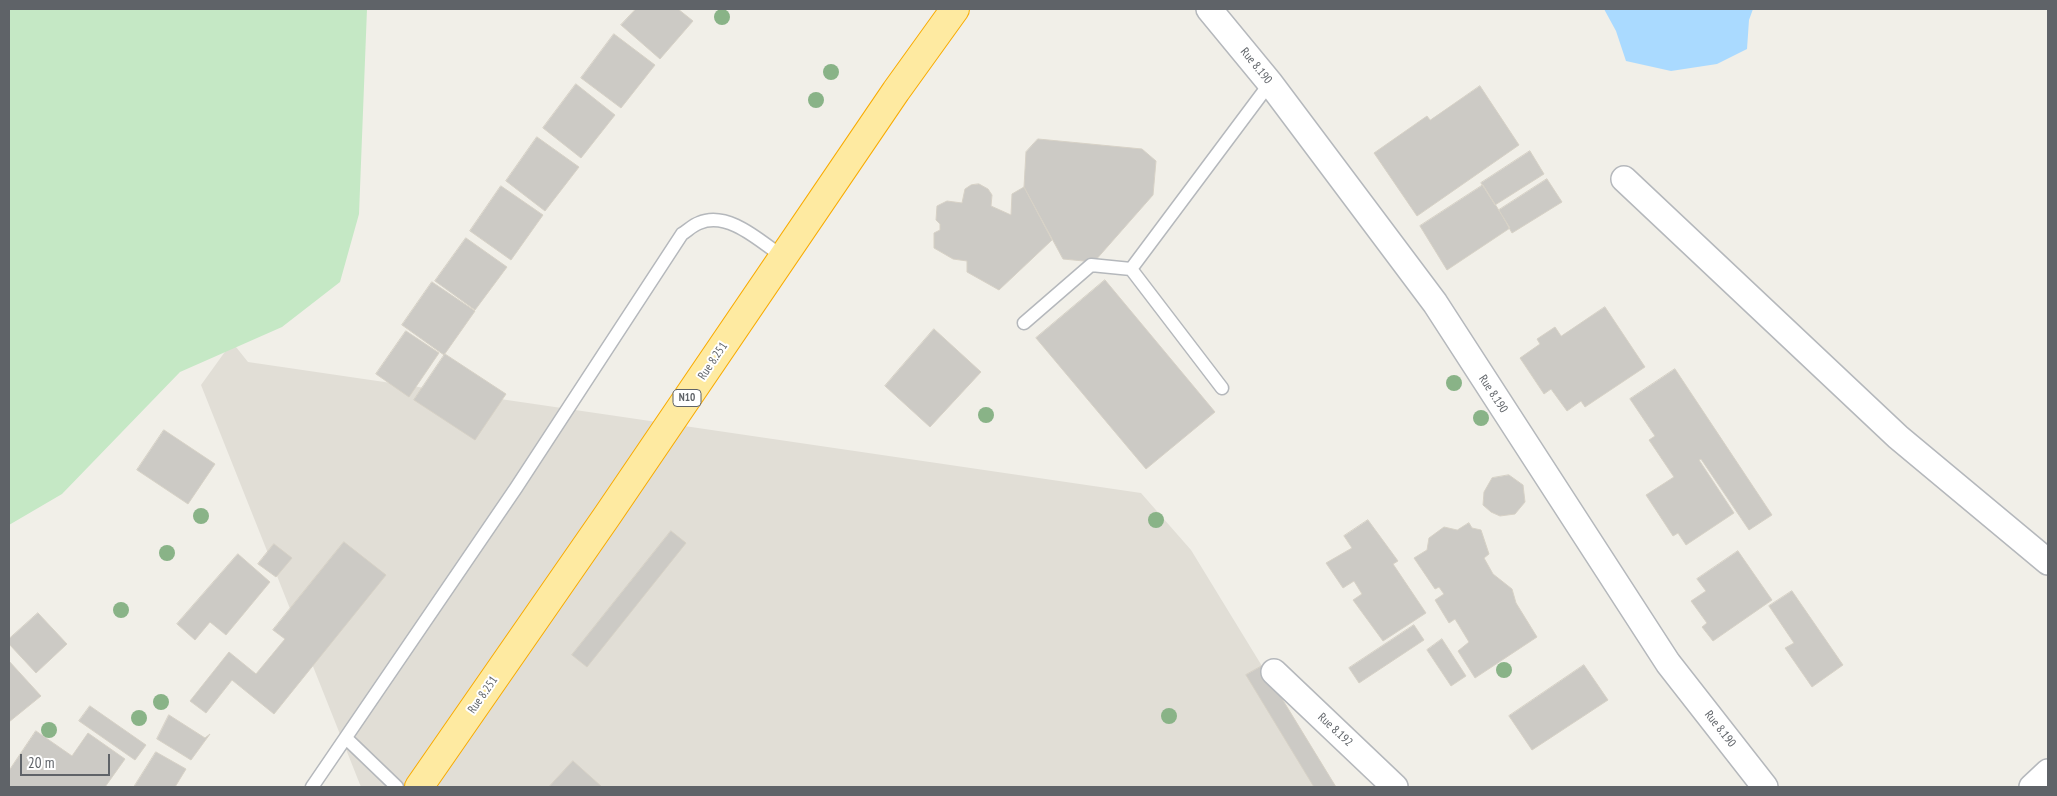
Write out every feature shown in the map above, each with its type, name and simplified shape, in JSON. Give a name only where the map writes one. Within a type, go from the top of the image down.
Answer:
[{"type":"highway","name":"Rue 8.251","points":[[419,787],[896,91],[955,9]]},
{"type":"street","name":"Rue 8.190","points":[[1210,9],[1270,83],[1435,303],[1668,663],[1765,787]]},
{"type":"street","points":[[1624,179],[1898,437],[2048,562]]},
{"type":"street","name":"Rue 8.192","points":[[1274,672],[1395,787]]},
{"type":"street","points":[[2032,787],[2048,772]]},
{"type":"lane","points":[[1131,269],[1270,83]]},
{"type":"lane","points":[[312,787],[516,488],[682,234],[699,223],[716,220],[732,224],[784,257]]},
{"type":"lane","points":[[1024,323],[1091,265],[1131,269],[1222,388]]},
{"type":"lane","points":[[346,738],[397,787]]},
{"type":"shaded area","points":[[232,342],[248,362],[1141,493],[1191,550],[1336,787],[361,787],[201,385]]},
{"type":"green space","points":[[9,9],[367,9],[359,214],[340,282],[282,327],[180,372],[62,494],[9,525]]},
{"type":"water","points":[[1604,9],[1753,9],[1749,20],[1747,49],[1717,64],[1671,71],[1626,61],[1616,31]]},
{"type":"building","points":[[636,9],[678,9],[693,21],[660,59],[621,25]]},
{"type":"building","points":[[614,34],[655,65],[621,108],[581,78]]},
{"type":"building","points":[[576,84],[615,115],[581,158],[543,128]]},
{"type":"building","points":[[1480,86],[1519,145],[1417,216],[1374,153],[1427,116],[1430,120]]},
{"type":"building","points":[[537,137],[579,167],[545,211],[506,181]]},
{"type":"building","points":[[1038,139],[1142,149],[1156,161],[1153,195],[1094,262],[1063,259],[1024,187],[1026,152]]},
{"type":"building","points":[[1530,151],[1544,174],[1495,205],[1481,183]]},
{"type":"building","points":[[1547,179],[1562,202],[1512,233],[1499,210]]},
{"type":"building","points":[[979,184],[988,189],[992,195],[991,206],[1011,215],[1012,194],[1024,187],[1052,240],[999,290],[967,272],[967,261],[953,259],[934,248],[934,233],[940,230],[940,224],[936,220],[937,206],[947,201],[962,203],[965,189],[971,185]]},
{"type":"building","points":[[1483,185],[1510,228],[1447,270],[1420,226]]},
{"type":"building","points":[[501,186],[543,215],[511,260],[470,231]]},
{"type":"building","points":[[466,238],[507,267],[475,310],[435,281]]},
{"type":"building","points":[[1105,280],[1215,412],[1146,469],[1036,338]]},
{"type":"building","points":[[432,282],[475,311],[444,355],[402,325]]},
{"type":"building","points":[[1605,307],[1645,367],[1585,407],[1581,401],[1567,411],[1551,389],[1544,394],[1520,358],[1540,344],[1537,339],[1555,327],[1561,336]]},
{"type":"building","points":[[934,329],[981,372],[930,427],[885,386]]},
{"type":"building","points":[[406,331],[439,353],[409,397],[376,374]]},
{"type":"building","points":[[445,354],[506,394],[475,440],[414,400]]},
{"type":"building","points":[[1675,369],[1772,515],[1749,530],[1701,459],[1699,460],[1734,513],[1686,545],[1678,533],[1673,536],[1646,495],[1674,477],[1649,440],[1655,436],[1630,399]]},
{"type":"building","points":[[164,430],[215,464],[188,504],[137,470]]},
{"type":"building","points":[[1509,475],[1523,485],[1525,502],[1515,514],[1500,516],[1491,512],[1483,505],[1484,492],[1492,478]]},
{"type":"building","points":[[1368,520],[1398,561],[1393,564],[1426,613],[1383,641],[1353,600],[1362,594],[1354,581],[1343,588],[1326,563],[1352,548],[1344,536]]},
{"type":"building","points":[[1469,523],[1472,528],[1481,530],[1489,554],[1484,558],[1493,574],[1512,589],[1516,603],[1537,637],[1475,678],[1458,651],[1469,642],[1455,619],[1449,623],[1435,600],[1444,594],[1439,587],[1435,589],[1414,558],[1427,550],[1429,538],[1444,527],[1457,530]]},
{"type":"building","points":[[671,531],[686,543],[587,667],[572,655]]},
{"type":"building","points":[[344,542],[386,575],[274,714],[232,680],[206,713],[190,701],[229,652],[256,674],[285,639],[273,630]]},
{"type":"building","points":[[274,544],[292,558],[276,577],[258,564]]},
{"type":"building","points":[[1738,551],[1772,600],[1713,641],[1702,627],[1707,623],[1691,601],[1706,591],[1697,579]]},
{"type":"building","points":[[238,554],[270,582],[226,635],[210,622],[195,640],[177,624]]},
{"type":"building","points":[[1792,591],[1843,665],[1812,687],[1785,648],[1794,643],[1769,606]]},
{"type":"building","points":[[38,613],[67,644],[36,673],[9,644],[9,639]]},
{"type":"building","points":[[1414,625],[1424,640],[1359,683],[1349,668]]},
{"type":"building","points":[[1442,639],[1466,676],[1451,686],[1427,650]]},
{"type":"building","points":[[9,661],[41,696],[9,722]]},
{"type":"building","points":[[1584,665],[1608,700],[1532,750],[1509,716]]},
{"type":"building","points":[[1262,666],[1336,787],[1314,787],[1246,675]]},
{"type":"building","points":[[90,706],[146,745],[135,760],[79,721]]},
{"type":"building","points":[[169,715],[205,738],[210,734],[191,760],[157,739]]},
{"type":"building","points":[[36,731],[72,756],[88,733],[125,759],[105,787],[9,787],[9,771]]},
{"type":"building","points":[[156,752],[186,769],[175,787],[134,787]]},
{"type":"building","points":[[573,761],[602,787],[549,787]]}]
